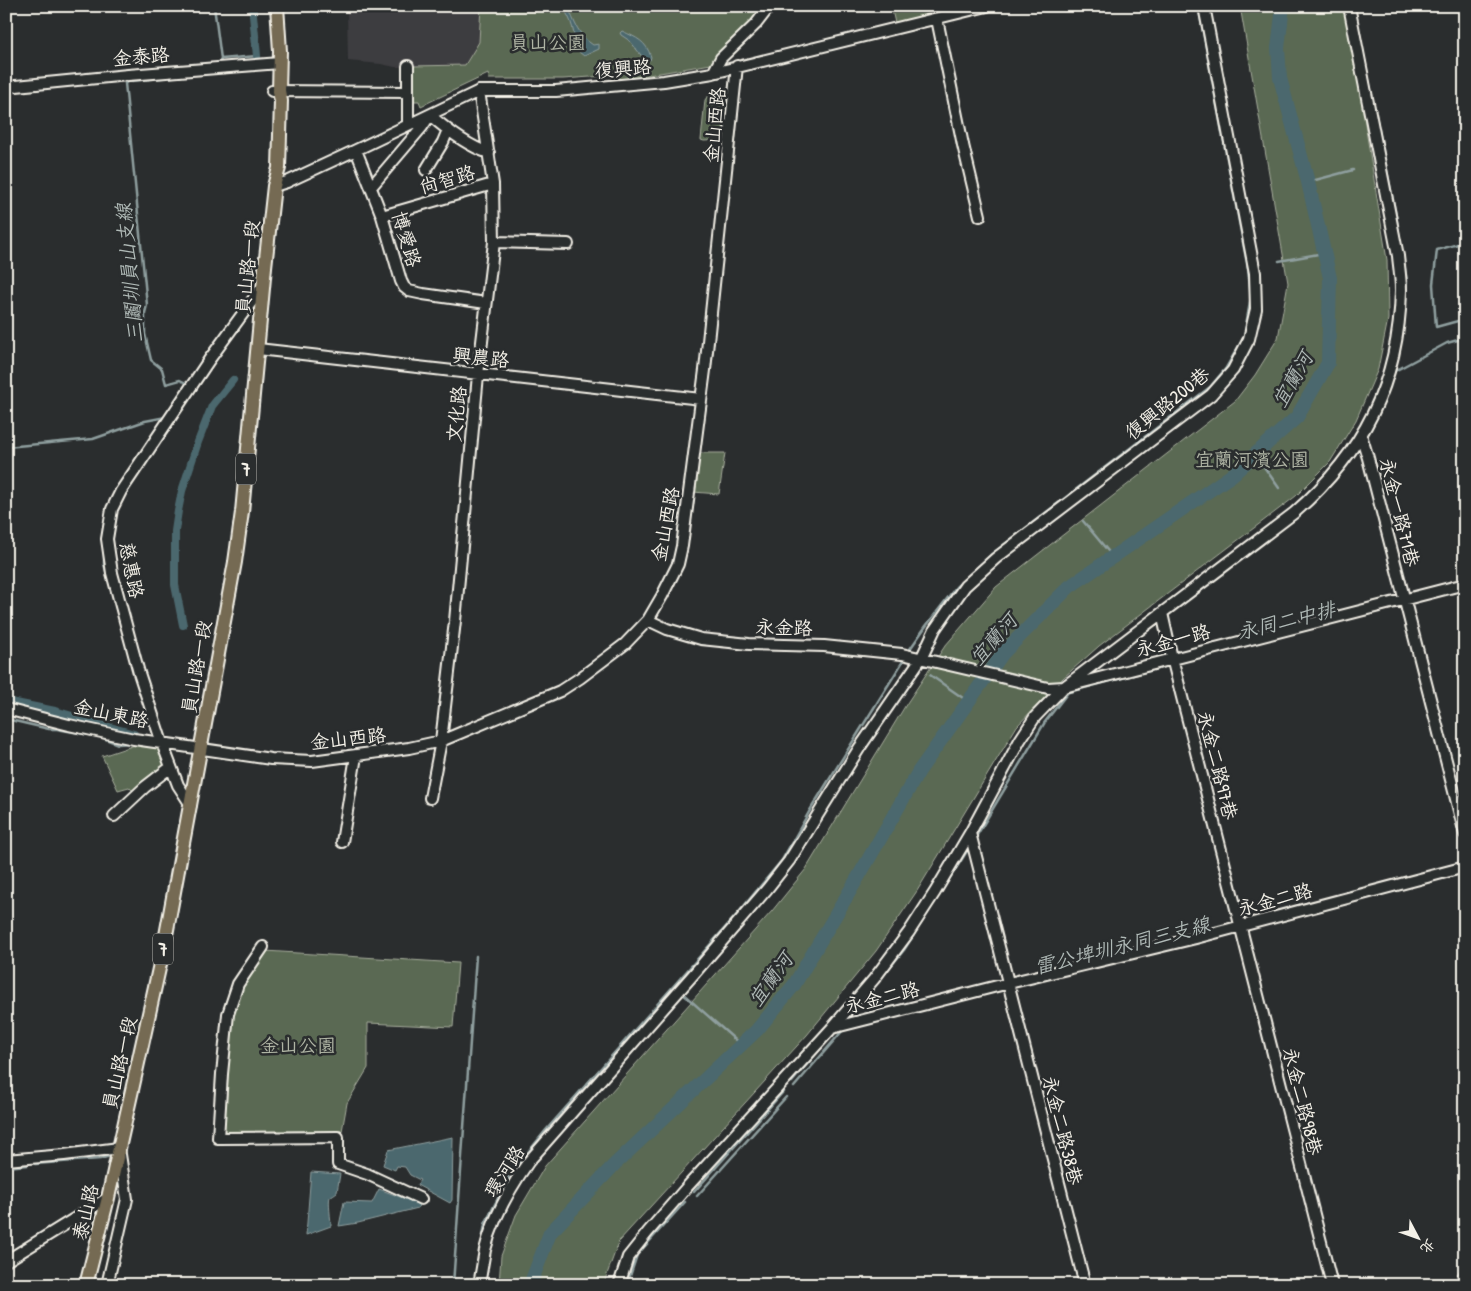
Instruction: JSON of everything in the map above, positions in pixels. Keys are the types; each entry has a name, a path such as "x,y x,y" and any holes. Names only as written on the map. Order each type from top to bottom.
{"main road":[{"name":"員山路一段","path":"269,6 276,63"},
{"name":"員山路一段","path":"119,1148 164,946 235,562 242,512 274,186 280,168 281,101 275,91 277,6"},
{"name":"泰山路","path":"86,1285 119,1148"}],"street":[{"path":"713,73 721,58 756,24 770,6"},
{"name":"復興路","path":"274,186 287,182 479,91 566,90 664,81 713,73 988,6"},
{"name":"復興路200巷","path":"589,1093 760,897 789,861 860,747 922,657 935,629 965,586 996,558 1211,395 1233,370 1249,339 1256,309 1255,273 1204,6"},
{"path":"619,1285 628,1257 687,1187 832,1028 874,979 909,932 935,892 1020,740 1035,717 1064,687 1294,513 1340,467 1361,435 1384,388 1394,355 1399,323 1401,288 1398,256 1349,6"},
{"path":"936,19 980,216"},
{"name":"金泰路","path":"6,87 276,63"},
{"path":"408,66 408,125"},
{"name":"金山西路","path":"201,750 271,759 312,761 441,742 560,691 625,644 648,620 678,564 682,546 690,494 718,255 737,66"},
{"path":"275,91 408,92"},
{"name":"文化路","path":"430,798 441,742 455,621 478,374 494,242 493,184 479,91"},
{"path":"371,187 430,115 448,130 480,150 489,153"},
{"path":"426,170 448,130"},
{"name":"博愛路","path":"356,150 382,216 404,287 409,291 423,294 486,303"},
{"name":"尚智路","path":"382,216 493,184"},
{"path":"494,242 568,244"},
{"name":"慈惠路","path":"191,805 178,785 139,673 112,573 107,539 112,509 121,491 177,406 263,286"},
{"name":"興農路","path":"258,349 701,399"},
{"name":"永金一路71巷","path":"1361,435 1465,834"},
{"name":"永金一路","path":"939,662 1048,688 1064,687 1465,584"},
{"name":"永金二路97巷","path":"1162,613 1240,926"},
{"name":"永金路","path":"648,620 667,629 701,639 856,649 922,657 939,662"},
{"name":"金山東路","path":"6,709 134,740 201,750"},
{"path":"342,842 356,756"},
{"path":"114,816 145,787 171,767"},
{"name":"永金二路38巷","path":"970,832 1085,1285"},
{"name":"永金二路","path":"832,1028 1196,938 1465,867"},
{"name":"永金二路98巷","path":"1240,926 1332,1285"},
{"path":"263,947 238,984 228,1014 218,1138 338,1137 338,1164 367,1174 420,1199"},
{"name":"環河路","path":"480,1285 486,1249 498,1214 512,1186 529,1161 589,1093"},
{"path":"6,1160 49,1157 119,1148 127,1199 107,1285"},
{"path":"6,1261 108,1198"},
{"path":"1460,1285 1465,1274"}],"shaded area":[{"path":"347,6 481,6 479,42 465,65 395,67 348,61"}],"green space":[{"name":"員山公園","path":"481,6 767,6 711,64 620,80 618,75 563,79 489,79 488,74 421,106 419,101 412,101 413,66 465,65 479,42"},
{"path":"891,6 962,6 895,23"},
{"name":"宜蘭河濱公園","path":"1240,6 1346,6 1387,260 1388,319 1378,369 1356,420 1330,462 1296,496 1099,646 1063,678 1017,726 917,891 876,951 807,1035 619,1241 604,1285 499,1285 501,1256 516,1215 545,1166 772,911 806,869 907,703 945,646 996,587 1235,401 1255,375 1278,338 1288,283"},
{"path":"707,97 726,99 722,140 701,140 705,100"},
{"path":"697,453 725,453 719,494 693,492"},
{"path":"138,744 160,745 165,766 135,793 129,787 118,790 102,756"},
{"name":"金山公園","path":"265,951 458,963 453,1027 368,1023 368,1068 347,1103 342,1131 223,1136 224,1075 232,1015 242,984"}],"water":[{"path":"560,6 568,6 581,33 593,45 599,44 599,49 584,56 579,52 579,47 574,41 571,22"},
{"path":"622,31 644,44 651,57 650,60 644,59 630,41 621,35"},
{"path":"453,1137 452,1200 450,1203 417,1185 420,1180 410,1175 405,1167 397,1166 395,1170 383,1165 388,1150"},
{"path":"311,1172 340,1174 337,1192 329,1199 331,1226 306,1235"},
{"path":"379,1189 419,1204 418,1208 339,1226 344,1202 372,1203"}],"waterway":[{"name":"三鬮圳員山支線","path":"214,6 221,59 219,65"},
{"path":"253,6 257,56"},
{"path":"910,649 956,587 993,553 1210,387 1226,368 1244,337 1251,296 1248,269 1198,6"},
{"name":"宜蘭河","path":"530,1285 550,1233 614,1165 757,1030 794,985 919,771 1003,653 1069,587 1232,475 1297,417 1328,363 1330,278 1308,182 1280,78 1278,48 1283,6"},
{"path":"1354,6 1396,215 1407,281 1404,315"},
{"path":"221,59 257,56"},
{"name":"三鬮圳員山支線","path":"182,76 125,83 147,305 145,334 151,360 162,369 166,384 180,380 188,384"},
{"path":"1308,182 1353,170"},
{"path":"1465,242 1437,250 1433,284 1436,327 1465,319"},
{"path":"1279,261 1324,253"},
{"path":"1401,339 1403,325"},
{"path":"1393,372 1447,343 1465,338"},
{"path":"183,625 175,585 175,531 182,491 212,406 233,380"},
{"path":"6,447 93,439 145,421 166,417"},
{"path":"1344,468 1355,452"},
{"path":"1255,454 1279,488"},
{"path":"1308,506 1321,494"},
{"name":"三鬮圳員山支線","path":"104,524 108,511"},
{"path":"1083,521 1113,557"},
{"name":"三鬮圳員山支線","path":"104,550 104,564 108,579"},
{"path":"481,1247 485,1224 509,1176 546,1130 739,912 782,860 809,812 905,658"},
{"name":"永同二中排","path":"1069,692 1168,666"},
{"path":"930,675 963,698"},
{"path":"977,835 1045,722 1069,691"},
{"path":"6,701 55,711 134,734"},
{"path":"6,719 49,729 101,737 118,744 132,743"},
{"path":"882,977 904,950 969,848"},
{"name":"雷公埤圳永同三支線","path":"1430,881 1465,873"},
{"path":"1243,920 1307,904"},
{"path":"453,1285 476,956"},
{"path":"681,992 741,1045"},
{"name":"雷公埤圳永同三支線","path":"794,1087 844,1029"},
{"path":"792,1082 833,1034"},
{"path":"694,1192 783,1092"},
{"name":"雷公埤圳永同三支線","path":"697,1196 786,1097"},
{"path":"35,1164 100,1159 110,1156"},
{"path":"6,1167 28,1165"},
{"path":"627,1285 637,1255 685,1202"},
{"path":"474,1285 477,1267"}]}
